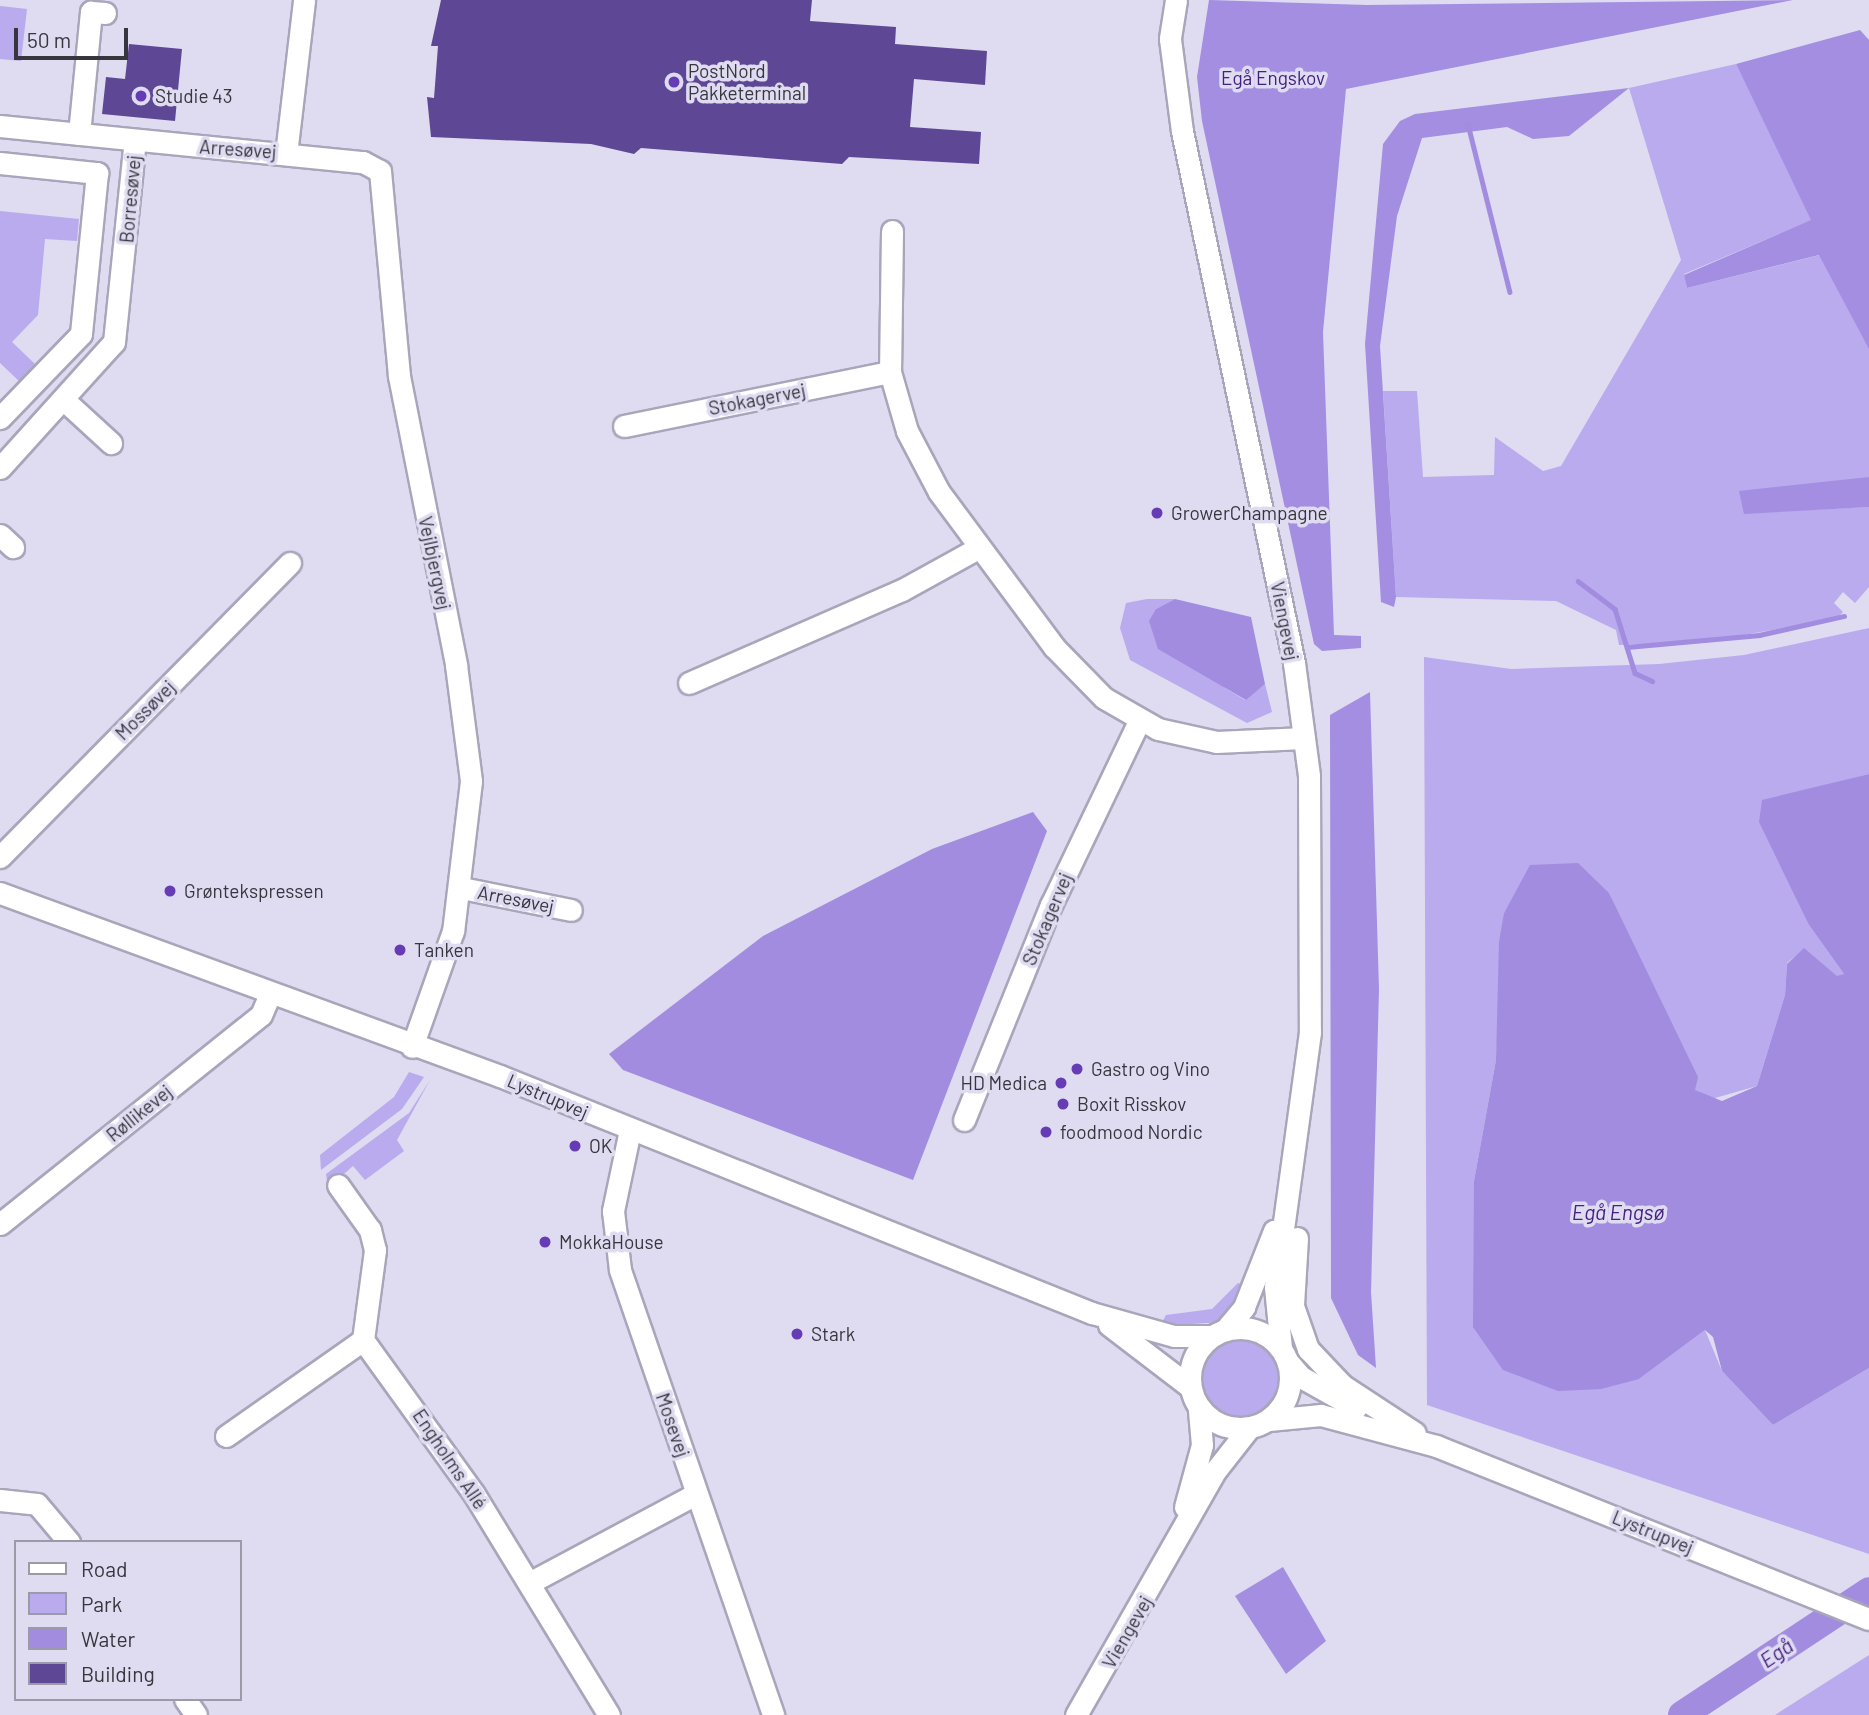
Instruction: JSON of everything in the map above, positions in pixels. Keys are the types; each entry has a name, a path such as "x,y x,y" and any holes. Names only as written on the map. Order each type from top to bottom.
{"street":[{"name":"Arresøvej","path":"0,127 286,154 304,0"},
{"name":"Viengevej","path":"1176,0 1171,39 1177,84 1304,738 1313,862 1307,1067 1274,1297 1284,1355"},
{"name":"Viengevej","path":"1177,84 1189,0"},
{"path":"79,134 92,12 105,13"},
{"name":"Borresøvej","path":"4,457 64,400 114,342 135,140"},
{"name":"Vejlbjergvej","path":"286,154 363,162 380,171 399,376 467,731 470,822 462,888 412,1047"},
{"name":"Borresøvej","path":"0,163 97,173 81,334 0,418"},
{"path":"892,231 890,372 922,464 978,548 1082,678 1139,721 1216,742 1304,738"},
{"name":"Borresøvej","path":"89,253 124,257"},
{"name":"Stokagervej","path":"624,426 890,372"},
{"path":"64,400 111,443"},
{"path":"689,683 902,590 978,548"},
{"name":"Mossøvej","path":"0,857 290,563"},
{"name":"Stokagervej","path":"964,1121 1051,905 1139,721"},
{"name":"Arresøvej","path":"462,888 571,910"},
{"name":"Lystrupvej","path":"0,893 630,1130 1092,1312 1174,1336 1218,1333"},
{"name":"Røllikevej","path":"0,1224 261,1015 270,994"},
{"path":"1307,1067 1295,1316 1329,1375 1416,1434"},
{"name":"Mosevej","path":"630,1130 616,1182 613,1236 696,1494 773,1715"},
{"name":"Viengevej","path":"1218,1333 1258,1276 1293,1165"},
{"path":"226,1436 363,1340 375,1250 369,1230 338,1185"},
{"name":"Lystrupvej","path":"1092,1312 1190,1387"},
{"path":"1257,1331 1284,1355 1287,1398 1259,1424 1223,1425 1199,1408 1190,1387 1194,1359 1218,1333 1257,1331"},
{"name":"Engholms Allé","path":"363,1340 436,1436 609,1715"},
{"name":"Lystrupvej","path":"1284,1355 1323,1391 1416,1434 1436,1447"},
{"name":"Viengevej","path":"1173,1546 1202,1445 1199,1408"},
{"name":"Lystrupvej","path":"1259,1424 1321,1415 1436,1447 1869,1619"},
{"name":"Viengevej","path":"1076,1715 1231,1446 1259,1424"},
{"path":"529,1583 696,1494"},
{"path":"0,1500 37,1504 67,1540"}],"green space":[{"name":"Egå Engskov","path":"1209,0 1367,5 1793,0 1346,89 1323,332 1334,635 1361,636 1361,648 1322,651 1314,644 1202,121 1197,77"},
{"path":"0,6 27,9 21,61 0,59"},
{"path":"1860,30 1869,40 1869,349 1819,255 1687,288 1684,275 1811,220 1736,64"},
{"path":"1736,64 1812,220 1684,274 1687,288 1820,255 1869,347 1869,477 1744,513 1869,507 1869,587 1855,603 1843,592 1834,603 1843,612 1837,618 1700,643 1619,645 1616,630 1556,601 1396,597 1383,391 1417,391 1423,477 1494,475 1495,437 1543,471 1561,466 1681,260 1629,88"},
{"path":"1629,88 1569,136 1533,139 1507,127 1422,138 1397,216 1380,346 1396,597 1394,607 1381,602 1365,344 1383,144 1400,121 1415,114"},
{"path":"0,211 79,219 77,241 45,239 38,315 12,342 35,364 19,381 0,363"},
{"path":"1869,477 1869,507 1744,514 1739,491"},
{"path":"1147,599 1175,599 1156,609 1225,688 1245,700 1265,684 1272,712 1247,723 1130,660 1120,628 1126,603"},
{"path":"1869,628 1869,774 1762,801 1809,925 1844,974 1838,977 1804,949 1787,963 1785,995 1757,1086 1708,1100 1695,1090 1609,893 1526,875 1504,913 1496,1060 1474,1181 1639,1379 1705,1330 1722,1371 1773,1425 1869,1368 1869,1554 1427,1405 1424,657 1511,669 1659,664 1744,655"},
{"path":"1370,692 1379,989 1371,1292 1376,1368 1358,1355 1331,1298 1330,715"},
{"path":"409,1072 424,1077 402,1109 321,1170 320,1155 394,1097"},
{"path":"430,1080 397,1140 404,1151 365,1180 353,1166 328,1188 326,1174 409,1113"},
{"path":"1238,1283 1247,1286 1222,1322 1160,1326 1166,1315 1212,1309"},
{"path":"1232,1336 1248,1336 1264,1343 1275,1354 1282,1370 1279,1394 1270,1408 1248,1420 1232,1420 1216,1413 1205,1402 1198,1386 1198,1370 1205,1354 1216,1343"},
{"path":"1283,1567 1326,1641 1286,1674 1235,1596"},
{"path":"1869,1655 1869,1715 1775,1715"}],"water":[{"path":"1175,599 1251,617 1265,684 1246,700 1158,649 1149,621 1156,609"},
{"name":"Egå Engsø","path":"1869,774 1869,1368 1773,1425 1722,1371 1713,1337 1705,1330 1639,1379 1601,1389 1558,1391 1503,1370 1473,1327 1474,1181 1496,1060 1499,942 1504,913 1530,865 1578,863 1609,893 1698,1077 1695,1090 1722,1101 1757,1086 1785,995 1787,964 1804,948 1837,976 1844,974 1809,925 1759,822 1762,800"},
{"path":"1033,812 1047,831 913,1180 623,1070 609,1054 763,936 932,849"}],"building":[{"name":"PostNord Pakketerminal","path":"441,0 812,0 810,21 896,27 895,44 987,51 985,85 914,79 910,127 981,132 979,164 849,157 842,164 641,148 634,154 591,144 431,137 427,97 434,98 438,46 431,46"},
{"name":"Studie 43","path":"129,44 182,49 175,121 102,114 106,77 125,79"}],"waterway":[{"path":"1468,124 1510,292"},
{"path":"1578,581 1615,609 1635,673 1652,681"},
{"path":"1627,647 1759,635 1844,616"},
{"name":"Egå","path":"1682,1715 1869,1591"}],"place":[{"name":"PostNord Pakketerminal","path":"674,82"},
{"name":"Studie 43","path":"141,96"},
{"name":"GrowerChampagne","path":"1157,513"},
{"name":"Grøntekspressen","path":"170,891"},
{"name":"Tanken","path":"400,950"},
{"name":"Gastro og Vino","path":"1077,1069"},
{"name":"HD Medica","path":"1061,1083"},
{"name":"Boxit Risskov","path":"1063,1104"},
{"name":"foodmood Nordic","path":"1046,1132"},
{"name":"OK","path":"575,1146"},
{"name":"MokkaHouse","path":"545,1242"},
{"name":"Stark","path":"797,1334"}]}
